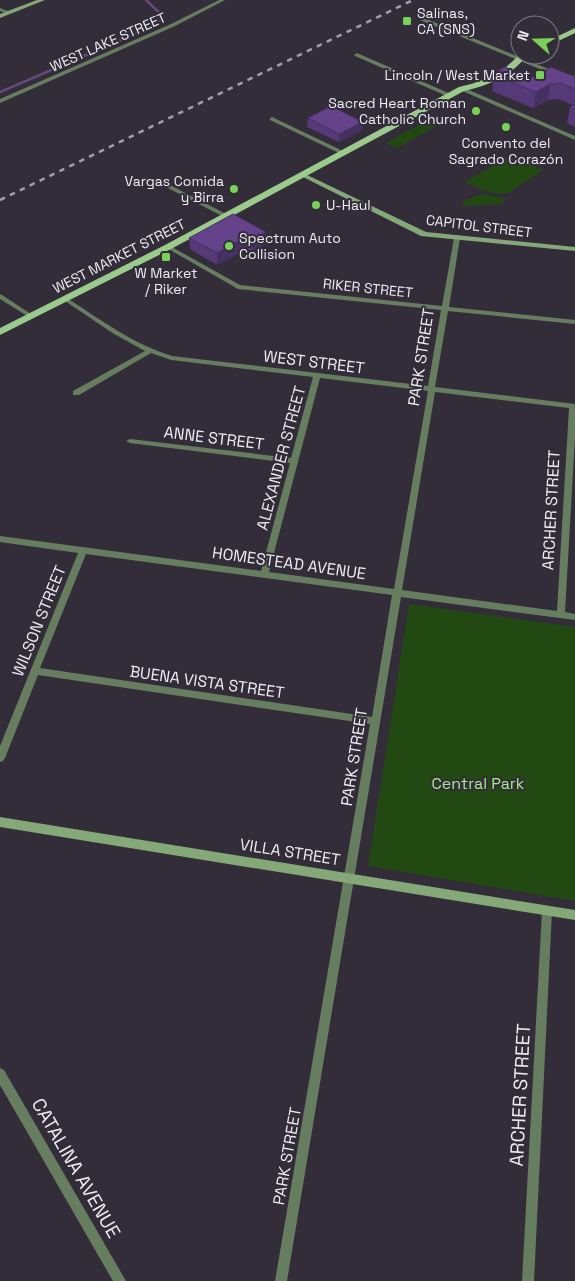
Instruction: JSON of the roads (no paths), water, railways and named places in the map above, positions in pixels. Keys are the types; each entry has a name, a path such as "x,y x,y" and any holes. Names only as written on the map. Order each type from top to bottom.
{"main road":[{"path":"560,38 575,30"},
{"path":"498,66 510,62"},
{"name":"WEST MARKET STREET","path":"0,332 168,247 462,90 481,84 515,65"},
{"name":"WEST MARKET STREET","path":"462,90 465,83 490,70"}],"street":[{"path":"0,16 42,0"},
{"name":"WEST LAKE STREET","path":"0,101 173,25 223,0"},
{"path":"0,9 8,13"},
{"path":"422,19 510,52"},
{"path":"357,55 451,96"},
{"path":"538,65 549,71 575,78"},
{"path":"462,90 575,138"},
{"path":"272,119 343,153"},
{"name":"CAPITOL STREET","path":"303,175 424,234 575,249"},
{"path":"166,184 226,216"},
{"name":"PARK STREET","path":"281,1281 457,238"},
{"name":"RIKER STREET","path":"168,247 238,287 575,322"},
{"path":"0,296 31,316"},
{"name":"WEST STREET","path":"65,299 150,351 188,361 574,406"},
{"path":"76,393 150,351"},
{"name":"ALEXANDER STREET","path":"264,575 317,377"},
{"name":"ARCHER STREET","path":"561,615 574,406"},
{"name":"ANNE STREET","path":"130,441 295,461"},
{"name":"HOMESTEAD AVENUE","path":"0,539 575,617"},
{"name":"WILSON STREET","path":"0,758 83,551"},
{"name":"BUENA VISTA STREET","path":"35,671 375,721"},
{"name":"VILLA STREET","path":"0,822 575,915"},
{"name":"ARCHER STREET","path":"528,1281 547,911"},
{"name":"CATALINA AVENUE","path":"0,1074 120,1281"}],"waterway":[{"path":"0,92 156,25 162,19 162,15 146,0"}],"railway":[{"path":"0,200 413,0"}],"place":[{"name":"Salinas, CA (SNS)","path":"407,21"},
{"name":"Lincoln / West Market","path":"540,75"},
{"name":"Sacred Heart Roman Catholic Church","path":"476,111"},
{"name":"Convento del Sagrado Corazón","path":"506,127"},
{"name":"Vargas Comida y Birra","path":"234,189"},
{"name":"U-Haul","path":"316,205"},
{"name":"Spectrum Auto Collision","path":"229,246"},
{"name":"W Market / Riker","path":"166,257"}],"park label":[{"name":"Central Park","path":"478,783"}]}
